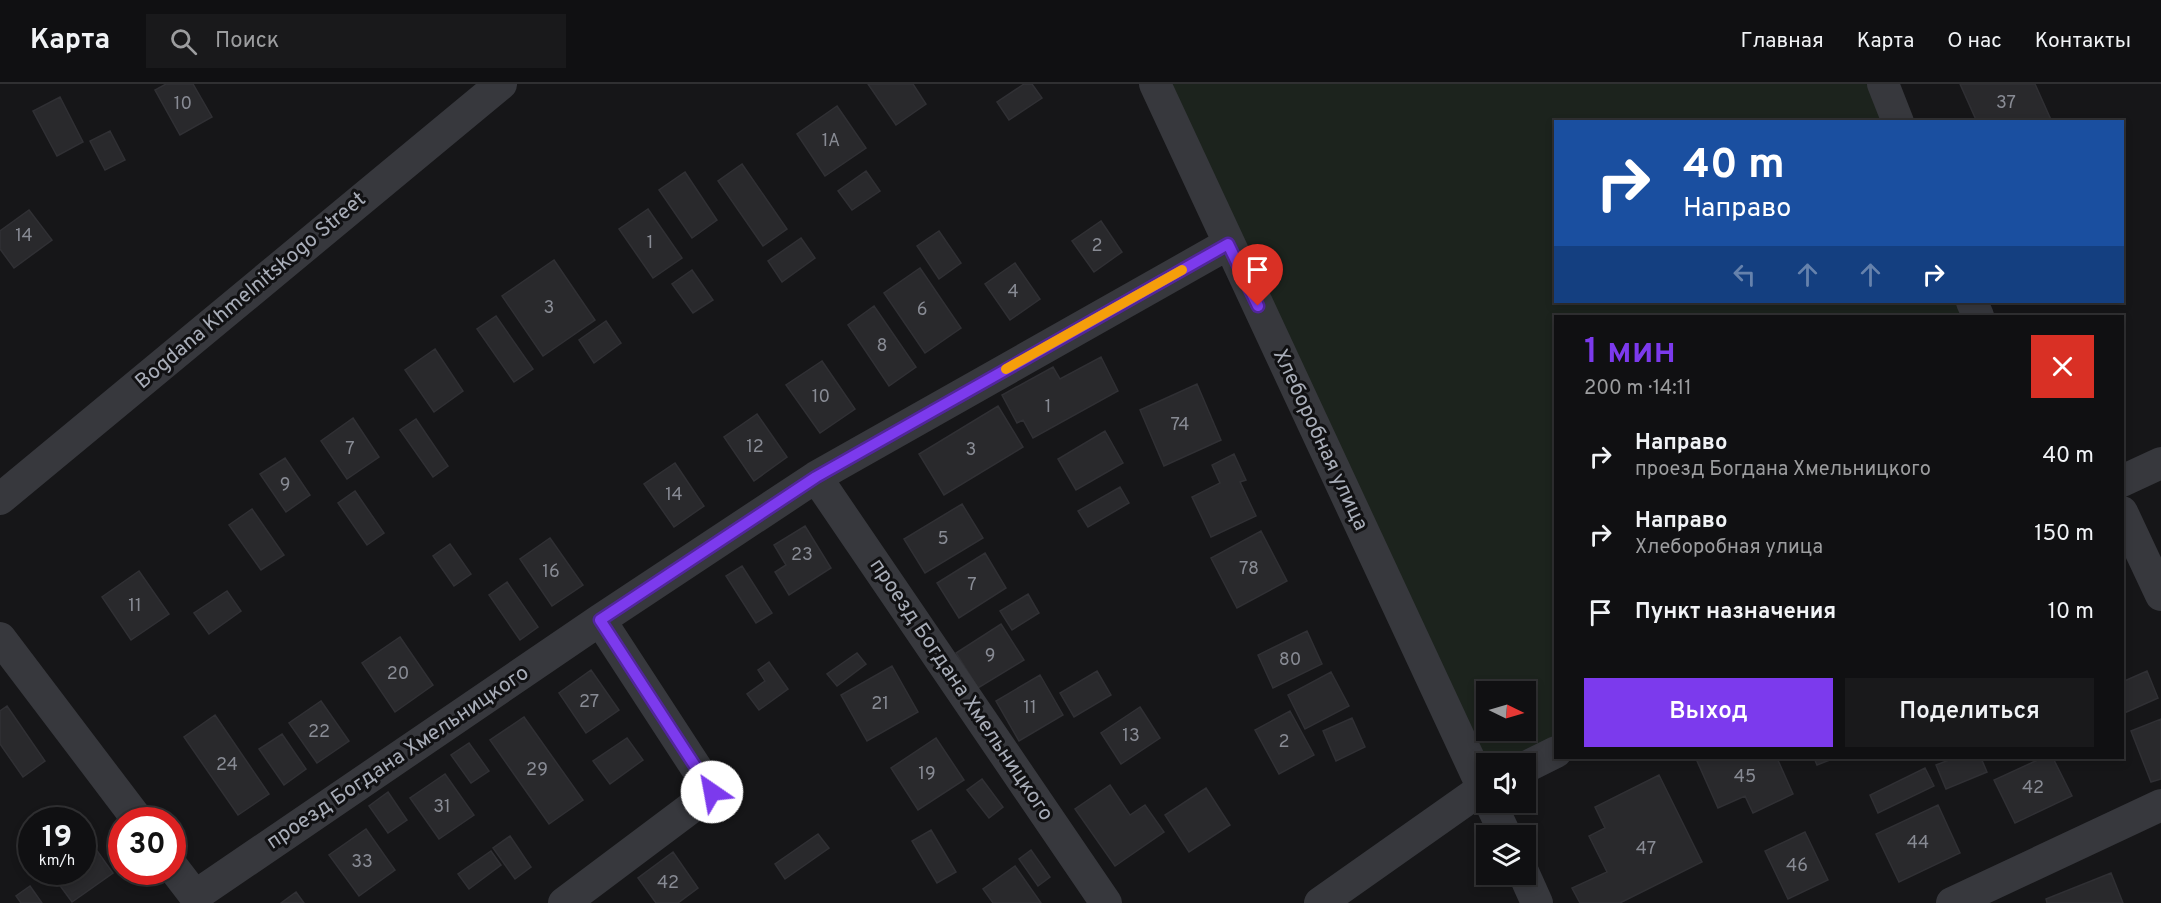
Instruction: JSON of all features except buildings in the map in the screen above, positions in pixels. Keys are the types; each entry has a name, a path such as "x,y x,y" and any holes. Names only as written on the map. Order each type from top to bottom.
{"street":[{"name":"Bogdana Khmelnitskogo Street","path":"0,499 501,84"},
{"name":"Хлеборобная улица","path":"1155,84 1476,770"},
{"path":"1883,84 1897,120"},
{"name":"проезд Богдана Хмельницкого","path":"186,885 196,899 600,620 816,477 1228,244"},
{"path":"2124,480 2161,463"},
{"name":"проезд Богдана Хмельницкого","path":"816,477 1106,903"},
{"path":"2124,516 2161,595"},
{"path":"564,903 712,792 600,620"},
{"path":"0,638 128,807"},
{"path":"1536,762 1554,753"},
{"path":"1320,903 1476,800"},
{"path":"1952,903 2161,806"},
{"path":"1529,885 1537,903"}],"shaded area":[{"path":"1169,84 1875,84 1890,120 1554,120 1554,303 1964,303 1970,315 1554,315 1554,739 1526,753 1481,753"}],"slow traffic":[{"path":"1006,369 1182,270"}],"route":[{"path":"712,792 600,620 816,477 1228,244 1258,306"}]}
